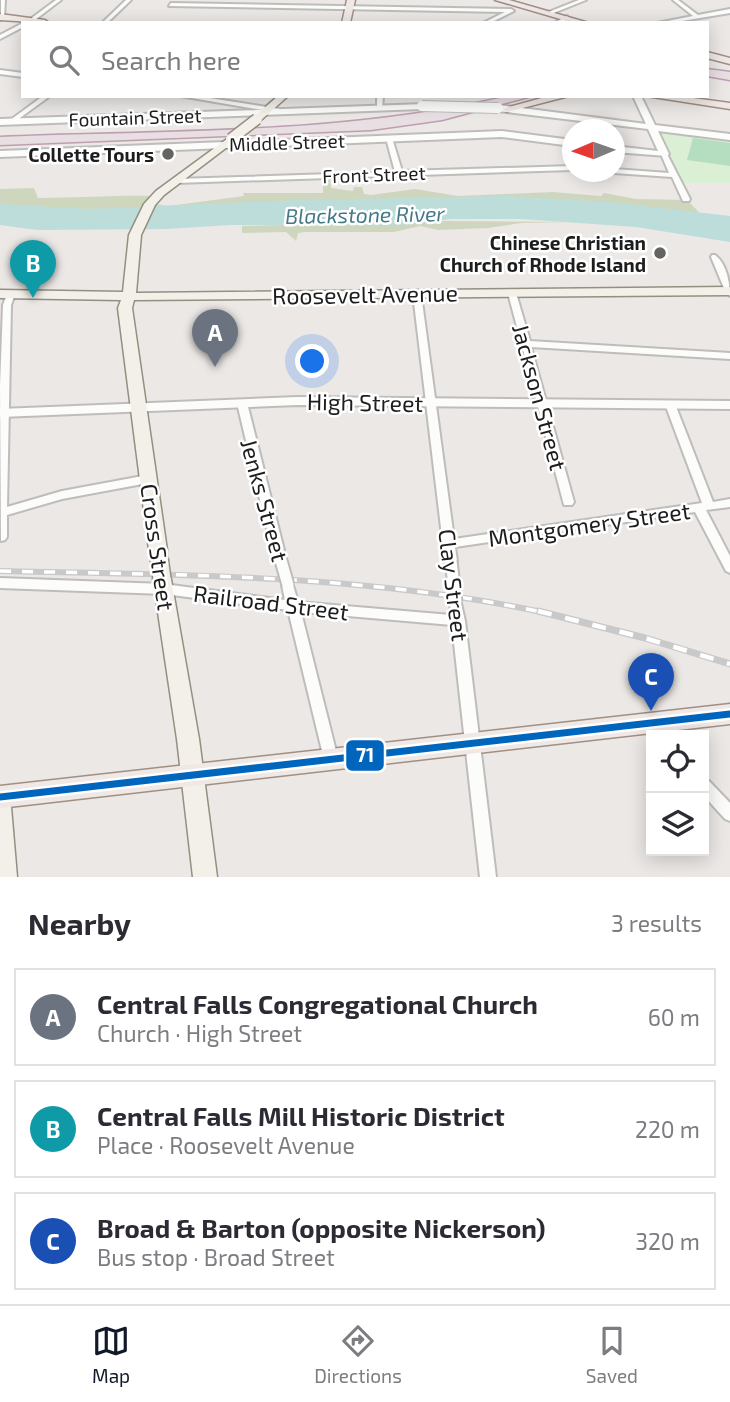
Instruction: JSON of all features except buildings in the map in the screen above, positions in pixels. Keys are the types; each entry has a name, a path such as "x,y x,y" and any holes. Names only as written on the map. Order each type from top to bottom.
{"highway":[{"path":"709,75 730,76"},
{"path":"709,75 730,83"},
{"path":"709,86 730,89"},
{"path":"0,150 78,138 224,139 378,131 438,124 519,98"},
{"path":"0,133 373,118 495,105"},
{"path":"224,139 371,126 431,118 495,105"},
{"path":"5,124 118,129"}],"main road":[{"path":"503,0 578,21"},
{"path":"1,18 21,22"},
{"path":"709,56 730,61"},
{"path":"176,181 224,139 273,110 282,98"},
{"path":"495,105 549,98"},
{"path":"667,98 730,106"},
{"name":"Cross Street","path":"176,181 150,204 139,226 132,285 125,308 205,877"},
{"name":"Roosevelt Avenue","path":"6,294 128,297 730,292"},
{"path":"0,797 474,743 658,729 730,714"},
{"path":"0,807 5,877"}],"street":[{"path":"1,18 3,0"},
{"path":"30,21 59,0"},
{"path":"106,21 130,0"},
{"path":"288,7 290,0"},
{"path":"550,13 583,0"},
{"path":"675,0 695,15"},
{"path":"172,2 288,7 350,4 511,11"},
{"path":"489,21 522,6"},
{"path":"668,21 730,11"},
{"path":"560,21 567,18"},
{"path":"0,37 21,26"},
{"path":"0,72 21,75"},
{"path":"0,78 9,73"},
{"path":"5,124 44,98"},
{"path":"204,98 273,110"},
{"path":"380,98 380,108"},
{"path":"638,98 686,199"},
{"name":"Fountain Street","path":"0,122 5,124 273,110 495,105 730,137"},
{"name":"Middle Street","path":"0,150 224,139 506,134 562,142"},
{"path":"389,138 399,173"},
{"path":"625,150 664,154"},
{"name":"Front Street","path":"176,181 562,168"},
{"path":"625,172 674,175"},
{"path":"715,257 730,292"},
{"name":"Jackson Street","path":"512,293 568,502"},
{"path":"1,537 6,294"},
{"name":"Clay Street","path":"417,294 474,743 488,877"},
{"path":"526,344 730,356"},
{"name":"High Street","path":"2,413 242,403 730,405"},
{"name":"Jenks Street","path":"242,403 331,759"},
{"path":"670,404 704,507 730,568"},
{"path":"1,513 62,495 148,479"},
{"name":"Montgomery Street","path":"449,544 573,521 730,503"},
{"name":"Railroad Street","path":"1,588 163,584 293,606 459,621"},
{"path":"709,791 730,814"}],"green space":[{"path":"654,128 730,136 730,183 680,183"},
{"path":"693,138 730,143 730,166 687,160"},
{"path":"323,176 330,176 331,188 353,191 354,187 362,187 364,194 371,195 415,189 458,196 553,192 601,196 604,193 636,199 687,200 699,212 93,213 0,206 0,189 34,188 38,198 157,196 153,204 169,206 244,196 243,193 323,193"},
{"path":"444,221 572,222 438,230 420,226 394,232 305,232 298,233 296,241 286,232 242,233 242,226"}],"water":[{"name":"Blackstone River","path":"506,196 609,202 730,216 730,242 636,227 521,219 451,219 401,225 231,225 166,229 37,230 0,225 0,204 88,209 298,200"}],"railway":[{"path":"0,571 206,576 343,584 478,600 546,613"},
{"path":"538,611 546,613"},
{"path":"546,613 645,638 730,664"}],"transit line":[{"name":"71","path":"0,797 730,714"}],"place":[{"name":"Collette Tours","path":"168,154"},
{"name":"Chinese Christian Church of Rhode Island","path":"660,253"},
{"name":"Central Falls Mill Historic District","path":"33,298"},
{"name":"Central Falls Congregational Church","path":"215,367"},
{"name":"Broad & Barton (opposite Nickerson)","path":"651,711"}]}
